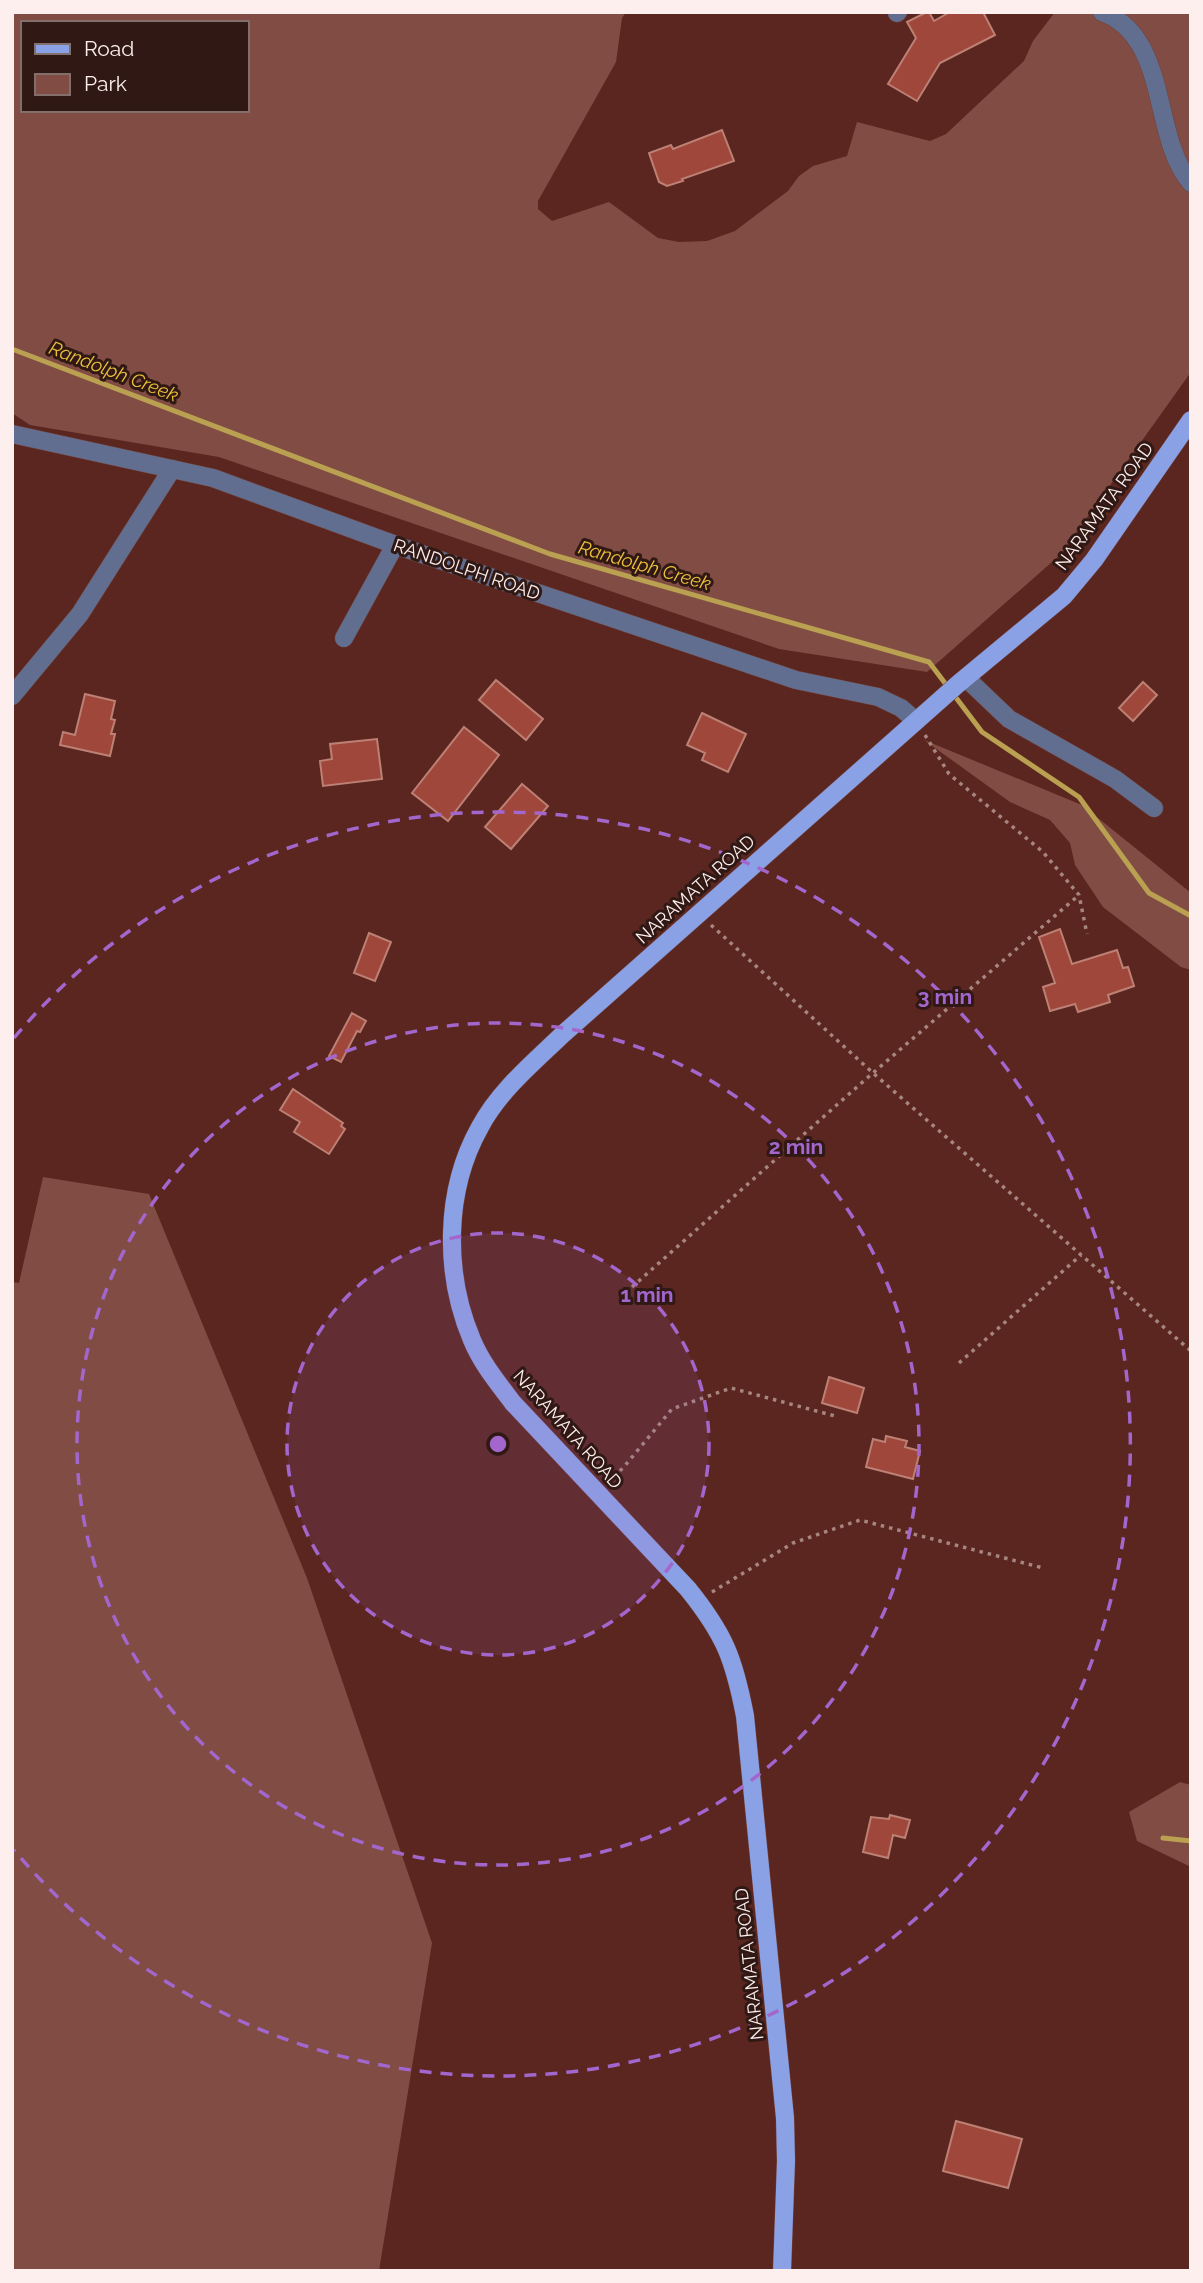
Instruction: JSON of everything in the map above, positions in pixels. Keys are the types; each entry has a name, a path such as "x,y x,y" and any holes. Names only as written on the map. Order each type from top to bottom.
{"main road":[{"name":"NARAMATA ROAD","path":"782,2271 785,2118 745,1716 736,1671 723,1639 697,1601 513,1403 491,1375 472,1341 461,1306 452,1255 455,1198 466,1160 480,1127 519,1077 562,1035 916,721 1064,596 1094,560 1191,420"}],"street":[{"path":"1102,12 1131,33 1151,66 1181,172 1191,183"},
{"name":"RANDOLPH ROAD","path":"12,434 213,478 395,545 796,680 877,697 901,708 916,721"},
{"path":"12,696 80,614 172,469"},
{"path":"344,638 395,545"},
{"path":"966,678 1009,719 1115,779 1154,808"}],"path":[{"path":"916,721 949,774 1043,852 1079,894 1087,934"},
{"path":"632,1287 1079,894"},
{"path":"699,914 873,1073 1191,1351"},
{"path":"958,1363 1081,1255"},
{"path":"596,1492 623,1468 672,1409 731,1388 835,1416"},
{"path":"697,1601 793,1543 860,1520 1043,1568"}],"green space":[{"path":"12,12 626,12 622,18 616,62 538,201 538,209 552,221 609,202 658,238 679,242 707,241 735,231 788,191 799,176 813,166 847,156 857,122 930,141 946,134 1024,61 1033,41 1055,12 1191,12 1191,372 1061,554 927,672 779,649 219,457 30,425 12,413"},
{"path":"924,740 1082,805 1191,893 1191,970 1181,967 1103,907 1075,865 1070,843 1050,820 1010,802"},
{"path":"43,1177 149,1194 307,1578 432,1943 379,2271 12,2271 12,1282 19,1283"},
{"path":"1180,1782 1191,1785 1191,1867 1137,1841 1129,1812"}],"building":[{"path":"927,12 934,21 950,12 983,12 995,35 940,63 917,101 888,84 916,38 907,22"},
{"path":"722,130 734,161 667,186 659,182 649,153 671,145 673,149"},
{"path":"496,680 543,719 526,740 479,700"},
{"path":"1143,682 1157,695 1133,721 1119,708"},
{"path":"85,694 115,701 111,719 115,720 111,734 115,734 110,756 60,745 63,732 75,735"},
{"path":"702,713 746,734 728,772 702,760 705,753 687,745"},
{"path":"464,727 499,755 448,821 412,793"},
{"path":"377,739 382,779 323,786 320,761 332,759 330,744"},
{"path":"522,784 548,806 511,849 485,827"},
{"path":"1060,929 1072,964 1117,950 1123,968 1128,967 1134,986 1108,995 1110,1002 1078,1012 1075,1004 1050,1011 1043,987 1055,983 1039,937"},
{"path":"369,933 391,942 375,981 354,973"},
{"path":"352,1013 366,1021 360,1032 357,1031 341,1062 329,1056"},
{"path":"293,1089 343,1123 341,1126 345,1129 329,1154 294,1132 300,1122 280,1110"},
{"path":"829,1377 864,1388 857,1413 822,1403"},
{"path":"886,1436 907,1441 905,1447 920,1451 913,1479 866,1467 873,1439 885,1442"},
{"path":"890,1815 910,1820 905,1838 893,1835 888,1858 863,1852 871,1817 889,1819"},
{"path":"956,2121 1022,2139 1008,2188 943,2171"}],"waterway":[{"name":"Randolph Creek","path":"12,349 550,554 929,662 982,732 1079,797 1149,893 1191,916"},
{"path":"1163,1838 1191,1841"}]}
